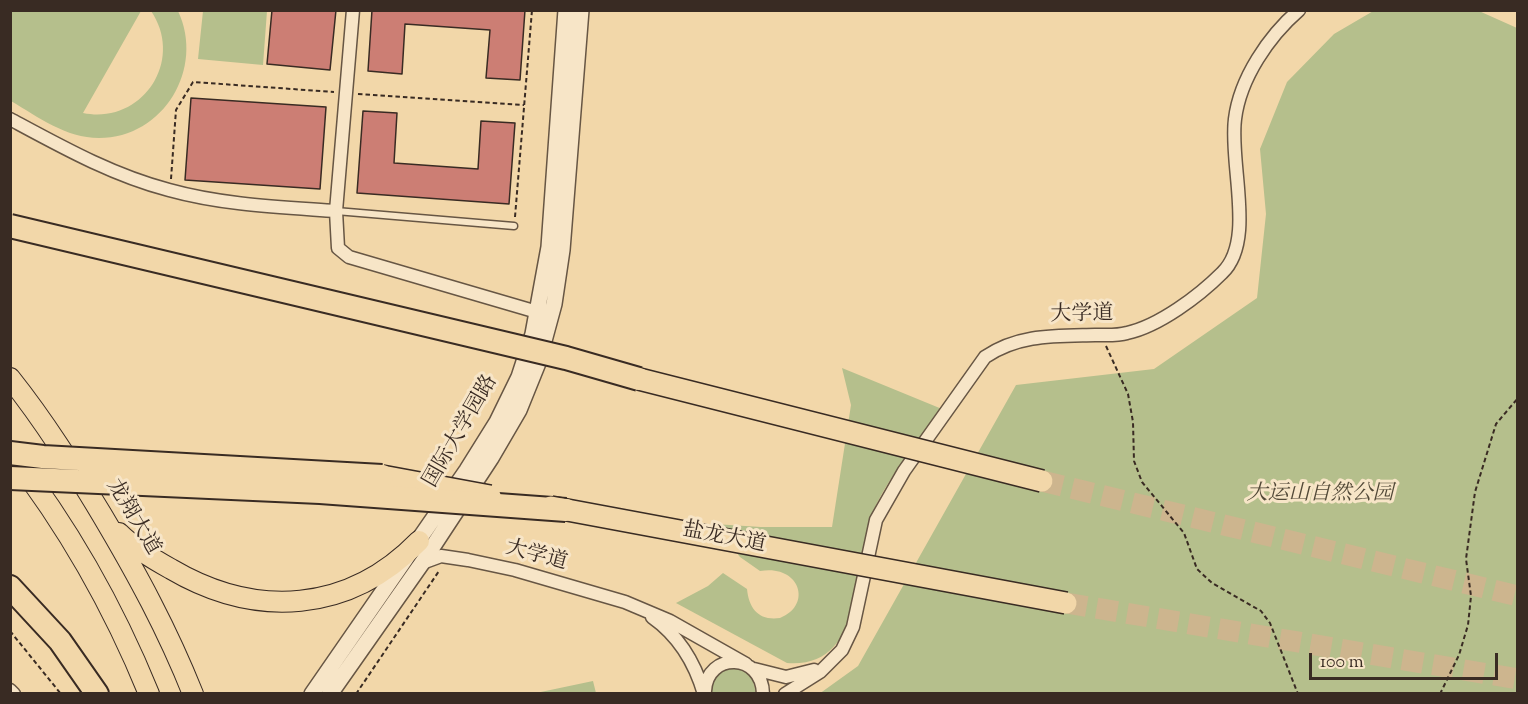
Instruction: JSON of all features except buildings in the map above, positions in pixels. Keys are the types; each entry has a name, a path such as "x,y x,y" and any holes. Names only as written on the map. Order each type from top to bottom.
{"highway":[{"path":"10,226 566,358 639,379 1042,481"},
{"path":"10,452 43,457 382,476"},
{"name":"盐龙大道","path":"382,476 1066,603"},
{"path":"10,478 320,492 566,510"},
{"path":"10,587 60,641 97,693"}],"main road":[{"name":"龙翔大道","path":"10,378 67,455 101,513 158,612 193,693"},
{"path":"10,452 48,503 78,552 117,624 149,693"},
{"path":"101,513 140,550 183,576 232,596 276,603 315,600 355,586 390,568 419,542"}],"street":[{"path":"353,10 336,211 335,240 342,254 544,314"},
{"name":"国际大学园路","path":"330,693 422,563 491,458 519,410 538,363 544,314 566,10"},
{"name":"国际大学园路","path":"312,693 419,542 483,446 510,396 544,314 562,250 581,10"},
{"name":"大学道","path":"785,693 834,660 853,627 876,520 904,471 985,357 1001,346 1040,336 1125,334 1160,321 1223,273 1234,258 1240,241 1233,154 1235,117 1245,84 1261,53 1299,10"},
{"path":"10,119 98,165 170,191 225,201 336,211"},
{"name":"大学道","path":"422,563 441,556 514,570 639,608 670,621 750,666 772,675 797,676 834,660"},
{"name":"大学道","path":"639,608 658,621 682,645 693,662 705,693"},
{"name":"大学道","path":"705,693 708,679 719,666 728,662 750,666"},
{"path":"750,666 763,685 763,693"}],"lane":[{"path":"336,211 514,226"}],"path":[{"path":"514,226 532,10"},
{"path":"170,191 176,110 193,82 334,92 338,96 346,97 360,93 524,105"},
{"path":"1102,335 1128,394 1133,422 1134,461 1142,482 1184,533 1197,569 1212,583 1261,611 1270,623 1298,693"},
{"path":"1440,693 1459,655 1468,625 1471,596 1466,559 1475,492 1496,424 1518,398"},
{"path":"356,693 448,557"},
{"path":"10,631 61,693"}],"green space":[{"path":"11,10 141,11 83,113 104,114 123,109 139,99 152,85 160,68 163,50 160,30 151,11 178,11 185,33 186,55 182,76 173,96 160,113 143,126 122,135 87,137 64,131 42,120 11,101"},
{"name":"大运山自然公园","path":"1375,10 1479,11 1517,28 1517,693 819,694 858,666 1016,385 1154,369 1257,298 1266,214 1260,149 1287,82 1334,34"},
{"path":"203,11 267,11 263,65 198,59"},
{"path":"842,368 942,409 903,461 877,503 865,538 852,611 843,633 831,650 813,661 787,663 676,603 708,586 723,573 747,589 753,608 766,618 780,618 790,612 796,604 799,596 793,579 774,570 760,571 740,557 714,524 761,527 832,527 851,405"},
{"path":"740,668 752,677 756,693 712,693 717,677 723,671"},
{"path":"593,681 596,693 536,693"}],"tunnel":[{"path":"1042,481 1518,596"},
{"path":"1066,603 1518,679"}]}
